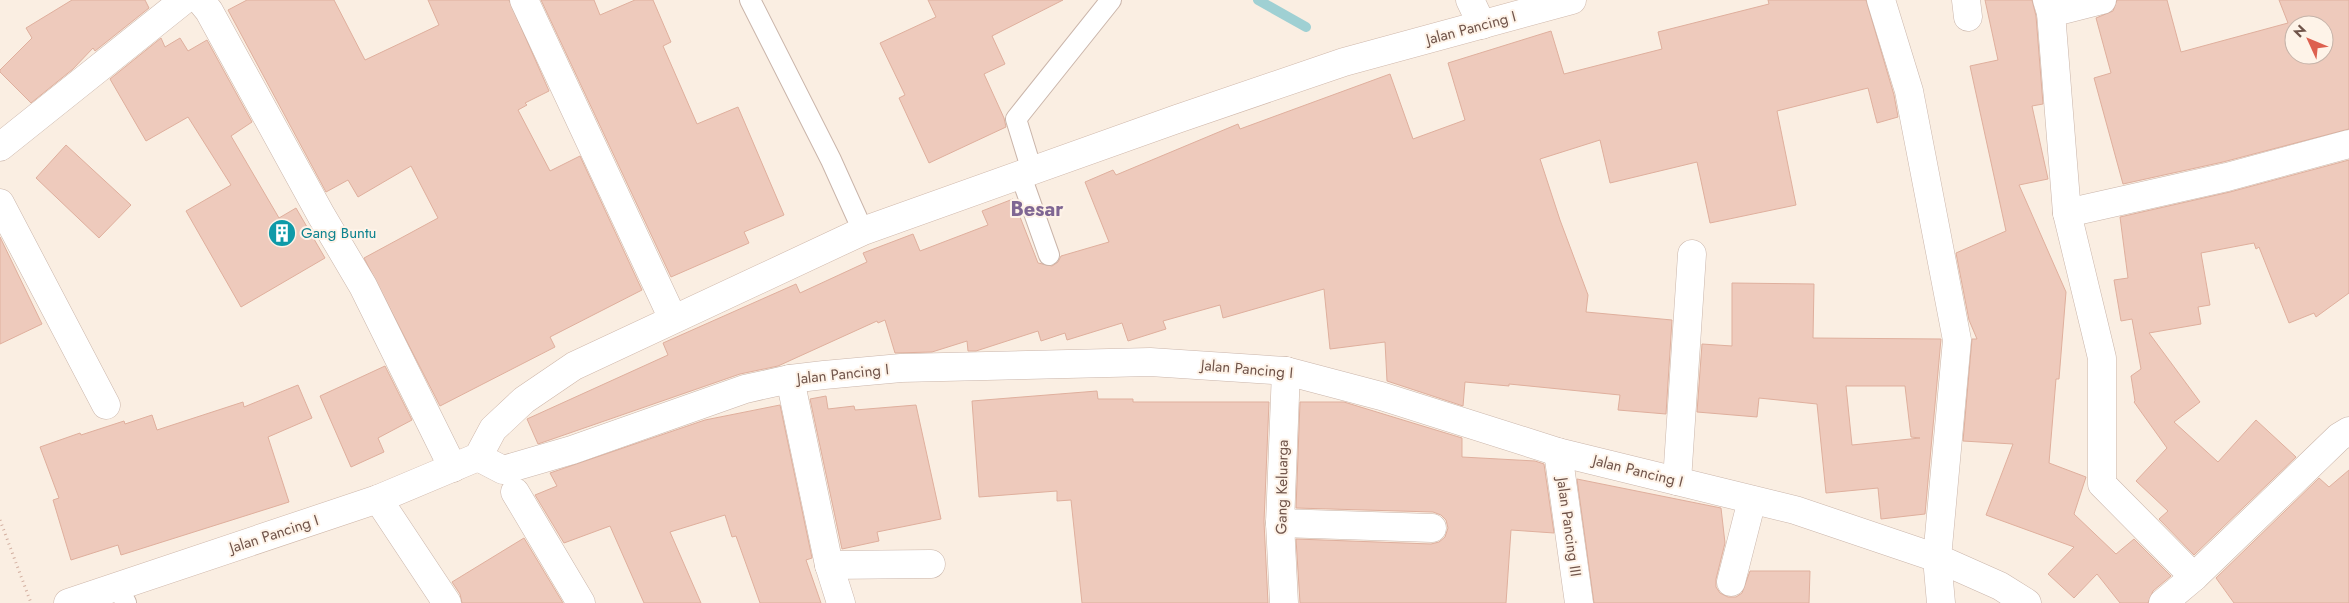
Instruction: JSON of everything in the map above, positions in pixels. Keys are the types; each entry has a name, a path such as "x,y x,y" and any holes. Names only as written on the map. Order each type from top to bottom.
{"street":[{"path":"0,147 184,0"},
{"path":"200,0 363,286 453,468"},
{"path":"524,0 673,319"},
{"path":"1470,0 1482,25"},
{"name":"Jalan Pancing I","path":"68,603 122,595 378,499 478,457 493,429 524,400 574,366 863,231 1344,62 1568,0"},
{"path":"1881,0 1909,91 1958,340 1937,558 1941,603"},
{"path":"2102,0 2049,7 2067,213 2102,358 2102,484 2194,577"},
{"path":"2067,213 2227,177 2349,144"},
{"path":"0,203 106,405"},
{"path":"1677,481 1692,254"},
{"name":"Jalan Pancing I","path":"478,457 503,470 572,450 745,389 790,379 901,368 1150,362 1286,371 1381,396 1547,448 1795,510 1937,558 2000,586 2027,603"},
{"name":"Gang Keluarga","path":"1284,603 1280,523 1286,371"},
{"path":"790,379 829,565 841,603"},
{"path":"2163,603 2194,577 2339,437 2349,431"},
{"name":"Jalan Pancing III","path":"1547,448 1579,603"},
{"path":"515,492 581,603"},
{"path":"378,499 447,603"},
{"path":"1731,582 1752,500"},
{"path":"1280,523 1432,528"},
{"path":"829,565 932,564"}],"lane":[{"path":"750,0 831,160 863,231"},
{"path":"1048,255 1026,174 1016,119 1111,0"}],"path":[{"path":"0,520 30,603"}],"building":[{"path":"72,0 145,0 149,8 95,51 93,48 73,69 31,103 0,70 32,38 26,28"},
{"path":"247,0 334,0 365,60 439,25 428,0 509,0 549,91 525,103 527,105 518,110 550,171 580,156 642,290 550,337 555,347 440,406 364,258 438,218 411,166 358,197 348,180 326,192 228,10"},
{"path":"541,0 594,0 600,15 635,0 653,0 671,42 663,46 697,124 738,107 784,215 744,232 749,243 671,277"},
{"path":"928,0 1063,0 992,36 1005,64 984,74 1004,118 1006,127 929,163 899,98 905,95 880,43 936,17"},
{"path":"1768,0 1866,0 1894,95 1898,117 1877,123 1868,88 1777,111 1796,205 1710,223 1697,162 1610,183 1600,140 1540,159 1588,295 1586,312 1672,320 1666,414 1618,410 1620,395 1509,384 1509,386 1465,382 1463,406 1387,381 1385,342 1330,349 1324,289 1223,318 1220,305 1163,321 1166,329 1128,341 1122,323 1067,340 1065,333 1041,341 1038,331 976,351 968,351 967,341 932,352 895,353 885,320 878,323 877,321 778,366 740,374 538,444 527,419 668,355 663,343 796,284 800,293 867,262 863,253 913,234 920,251 988,225 982,211 1013,199 1038,263 1052,266 1058,262 1061,256 1109,242 1085,182 1113,170 1116,175 1238,124 1240,129 1390,74 1413,139 1465,120 1448,63 1551,31 1564,74 1662,49 1658,32 1769,4"},
{"path":"1985,0 2032,0 2036,16 2043,104 2032,106 2048,179 2019,185 2066,292 2059,379 2056,379 2049,463 2086,477 2074,514 2116,554 2134,539 2171,576 2153,591 2148,603 2120,603 2097,574 2074,598 2048,574 2074,547 1986,515 2013,444 1963,441 1972,339 1977,339 1969,320 1956,253 2006,231 1970,66 1998,60"},
{"path":"2117,0 2167,0 2181,52 2284,24 2284,65 2334,65 2334,15 2285,15 2279,0 2349,0 2349,129 2223,162 2123,184 2094,78 2111,73 2096,18 2113,11"},
{"path":"161,38 165,47 180,38 188,51 207,40 252,122 231,136 279,218 296,208 325,258 241,307 186,211 231,185 188,117 146,141 110,79"},
{"path":"66,145 131,205 99,238 36,178"},
{"path":"2349,160 2349,293 2316,317 2314,313 2289,323 2259,247 2256,249 2254,243 2201,253 2210,305 2198,307 2201,324 2149,333 2200,402 2174,422 2218,462 2256,420 2296,457 2194,555 2159,519 2168,511 2136,481 2167,448 2134,402 2131,376 2141,369 2132,319 2121,321 2114,280 2128,278 2120,217 2230,192"},
{"path":"0,237 42,324 0,344"},
{"path":"1732,283 1814,284 1813,338 1941,339 1925,514 1881,519 1878,488 1826,493 1817,404 1759,398 1757,417 1697,412 1702,344 1732,346","holes":["1846,386 1905,386 1911,437 1920,438 1852,445"]},
{"path":"385,366 412,420 378,438 384,452 351,467 320,396"},
{"path":"298,385 312,418 268,437 289,502 121,555 118,545 71,560 53,500 59,498 40,447 80,433 81,435 124,421 125,424 152,415 157,430 243,402 244,407"},
{"path":"1097,391 1098,399 1133,399 1133,402 1269,402 1264,522 1268,603 1082,603 1071,500 1057,501 1057,491 979,497 972,401"},
{"path":"826,396 828,409 854,406 855,410 916,405 941,519 877,532 879,541 842,549 810,399"},
{"path":"1300,402 1344,402 1462,438 1462,457 1535,461 1544,464 1554,533 1511,530 1506,603 1300,603 1296,539 1431,544 1439,542 1445,537 1448,528 1446,520 1441,515 1433,512 1296,508"},
{"path":"780,405 812,558 806,560 821,603 760,603 736,536 732,537 725,515 670,532 701,603 644,603 610,526 564,543 535,495 557,486 550,473 705,420"},
{"path":"2349,470 2349,603 2234,603 2216,578 2319,478 2329,487"},
{"path":"1577,479 1721,508 1725,543 1716,579 1716,587 1720,593 1728,597 1736,597 1742,593 1750,571 1810,571 1809,603 1594,603"},
{"path":"524,538 563,603 462,603 460,594 452,582"}],"waterway":[{"path":"1258,0 1306,27"}],"place":[{"name":"Gang Buntu","path":"282,233"}],"district":[{"name":"Besar","path":"1037,209"}]}
